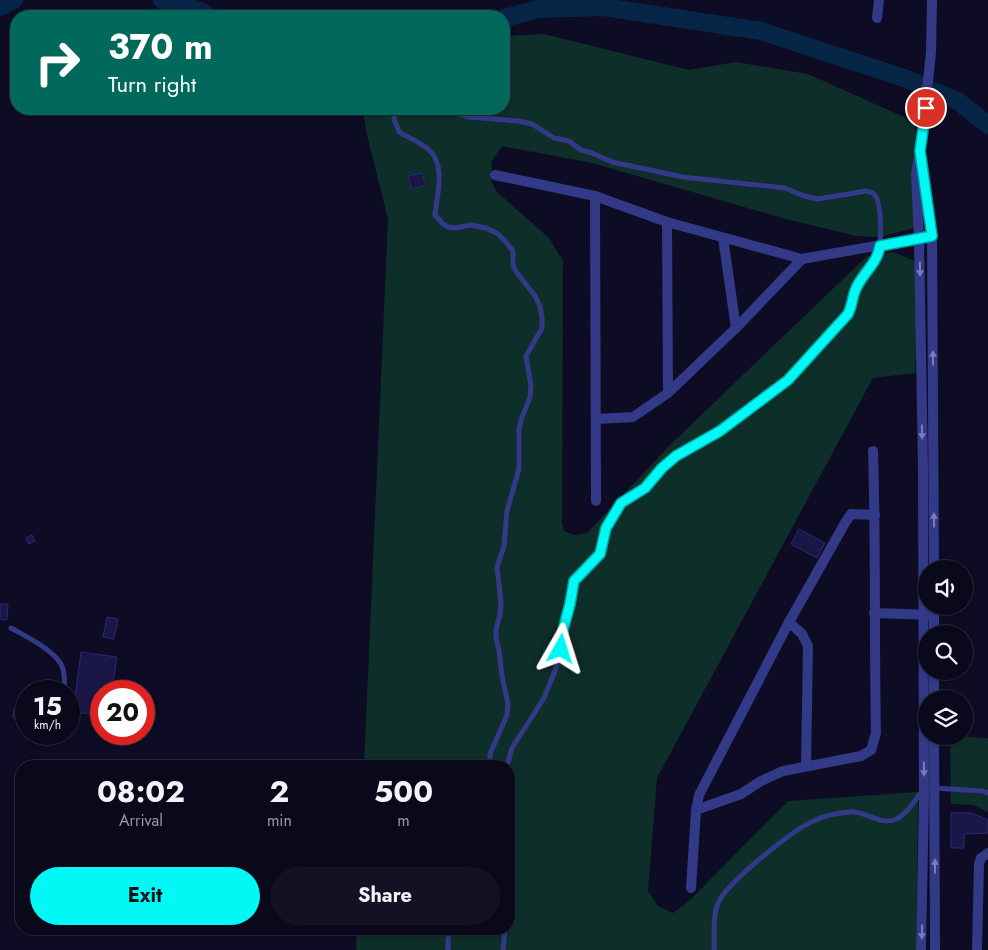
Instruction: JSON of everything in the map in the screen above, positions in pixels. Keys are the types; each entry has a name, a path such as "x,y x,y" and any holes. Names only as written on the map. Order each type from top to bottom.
{"street":[{"path":"877,18 879,0"},
{"path":"922,560 920,239 916,173 926,108 931,52 932,0"},
{"path":"920,151 932,236 934,560"},
{"path":"495,175 595,196 667,222 802,259 932,236"},
{"path":"595,196 596,501"},
{"path":"667,222 668,393"},
{"path":"723,238 736,328"},
{"path":"596,420 633,417 668,393 736,328 802,259"},
{"path":"696,810 741,794 783,771 861,756 872,750 876,733 873,451"},
{"path":"691,888 696,810 699,795 789,622 851,514 875,515"},
{"path":"874,613 918,615"},
{"path":"922,615 935,950"},
{"path":"789,622 802,634 808,646 806,766"},
{"path":"922,950 929,788 933,745"},
{"path":"977,950 979,864 981,858 988,853"}],"lane":[{"path":"395,115 394,119 399,132 428,148 436,157 439,182 435,215 437,218 448,227 455,228 471,225 486,228 498,234 513,251 513,265 535,296 540,306 542,317 542,328 526,356 531,386 530,397 520,425 519,469 508,511 504,546 497,567 501,603 496,638 508,704 507,715 490,754 490,760"},
{"path":"462,115 532,124 554,138 569,141 581,150 612,162 683,177 785,188 804,196 818,199 859,191 870,192 877,196 878,200 880,246 876,260 854,292 848,314 788,380 720,431 676,456 662,468 645,488 621,503 617,509 606,528 600,554 574,581 563,630 560,659 544,698 512,748 509,760"},
{"path":"11,628 40,644 52,654 63,667 64,680"},
{"path":"714,950 714,920 720,900 728,889 796,830 815,820 853,811 884,821 893,820 929,788 983,791 988,793"},
{"path":"448,950 449,935"},
{"path":"503,950 504,935"}],"green space":[{"path":"544,34 689,70 736,62 808,74 915,122 918,227 880,237 856,236 786,219 592,163 502,146 492,161 491,181 497,192 549,238 563,261 562,523 564,531 574,535 587,533 669,446 867,256 893,252 920,263 915,373 873,378 657,778 648,891 658,906 673,913 689,901 788,801 918,792 916,950 356,950 357,935 515,935 515,760 364,760 388,219 367,135 364,115 510,115 510,36"},
{"path":"973,737 988,738 988,812 973,805 951,804 950,745 973,745"}],"building":[{"path":"422,173 425,185 412,189 408,176"},
{"path":"799,529 825,543 817,558 791,544"},
{"path":"32,535 35,541 29,544 26,538"},
{"path":"0,604 8,604 7,620 0,619"},
{"path":"107,617 118,619 114,639 103,637"},
{"path":"81,652 117,657 114,680 90,680 90,714 80,713 80,680 77,680"},
{"path":"951,813 972,813 988,820 988,833 964,834 964,848 951,848"}],"waterway":[{"path":"0,7 14,0"},
{"path":"162,0 198,10"},
{"path":"510,16 539,9 604,7 761,31 907,79 959,102 988,125"}],"route":[{"path":"561,649 564,622 569,610 574,581 597,559 602,549 606,528 621,503 645,488 662,468 676,456 720,431 788,380 848,314 854,292 876,260 880,246 932,236 920,151 926,108"}]}
